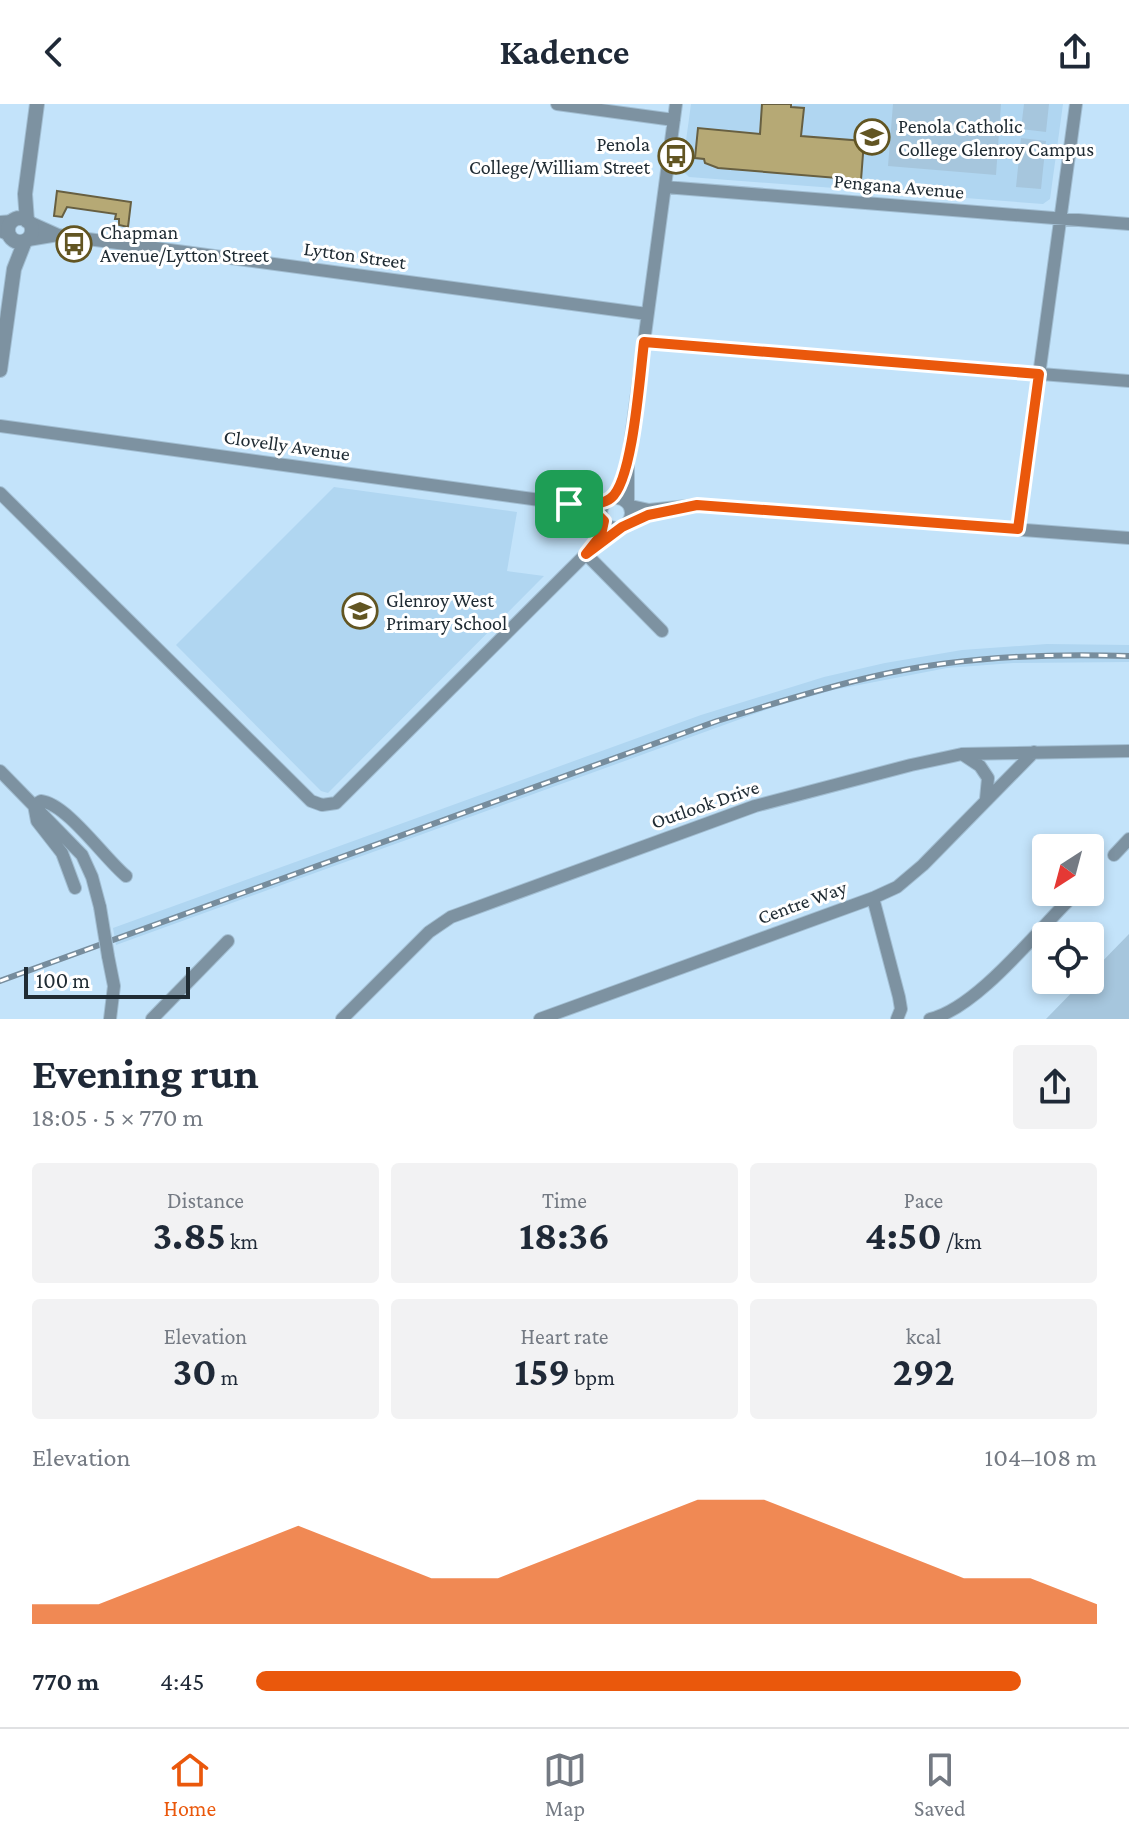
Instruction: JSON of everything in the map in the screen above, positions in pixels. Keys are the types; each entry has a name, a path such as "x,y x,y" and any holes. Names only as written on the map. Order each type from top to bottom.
{"street":[{"path":"0,370 14,269 16,229 25,194 37,104"},
{"path":"557,104 674,120"},
{"path":"624,526 631,516 628,461 676,104"},
{"path":"1018,529 1076,104"},
{"name":"Pengana Avenue","path":"665,187 1129,224"},
{"name":"Lytton Street","path":"16,229 647,314"},
{"path":"644,342 1129,381"},
{"name":"Clovelly Avenue","path":"0,426 569,504 609,500"},
{"path":"0,493 311,801 322,805 336,803 586,554 601,535 609,500 620,486 628,461"},
{"path":"609,500 649,510 697,505 1129,538"},
{"name":"Clovelly Avenue","path":"569,504 603,519"},
{"path":"586,554 624,526 670,508"},
{"path":"603,519 612,527 624,526"},
{"path":"586,554 662,631"},
{"name":"Outlook Drive","path":"342,1019 429,932 451,917 755,806 962,754 1129,751"},
{"name":"Centre Way","path":"540,1019 897,887 923,865 1034,752"},
{"path":"962,754 980,766 988,778 985,802"},
{"path":"0,771 82,855 92,877 114,986 110,1019"},
{"path":"34,805 45,801 54,805 126,876"},
{"path":"34,805 37,821 66,860 75,888"},
{"path":"1114,855 1129,839"},
{"path":"873,898 899,997 898,1017 913,1019"},
{"path":"930,1019 972,999 1063,906"},
{"path":"152,1019 228,941"}],"shaded area":[{"name":"Penola Catholic College Glenroy Campus","path":"691,104 1063,104 1050,199 1043,204 689,177 682,170"},
{"path":"893,104 1001,104 996,175 888,166"},
{"path":"1024,104 1049,104 1046,132 1021,129"},
{"path":"1021,138 1046,141 1041,189 1016,187"},
{"name":"Glenroy West Primary School","path":"334,487 517,512 507,571 544,576 328,793 321,791 176,645"},
{"path":"1047,644 1129,645 1129,662 1013,663 947,668 833,690 774,707 116,945 113,928 701,715 824,677 885,663 962,650"},
{"path":"1129,934 1129,1019 1046,1019 1070,994 1104,994 1104,960"}],"building":[{"path":"762,104 791,104 791,107 804,108 801,136 864,141 861,180 718,168 705,163 704,159 695,158 698,128 760,134"},
{"path":"57,191 131,202 128,227 119,225 116,214 67,207 62,217 54,216"}],"railway":[{"path":"0,981 717,721 794,698 903,670 935,665 1032,656 1129,656"}],"place":[{"name":"Penola Catholic College Glenroy Campus","path":"872,137"},
{"name":"Penola College/William Street","path":"676,156"},
{"name":"Chapman Avenue/Lytton Street","path":"74,244"},
{"name":"Glenroy West Primary School","path":"360,611"}],"route":[{"path":"644,342 1039,374 1018,529 697,505 670,508 648,515 622,527 586,554 601,535 604,521 595,512 569,504 605,502 613,497 620,486 628,461 644,342"}]}
